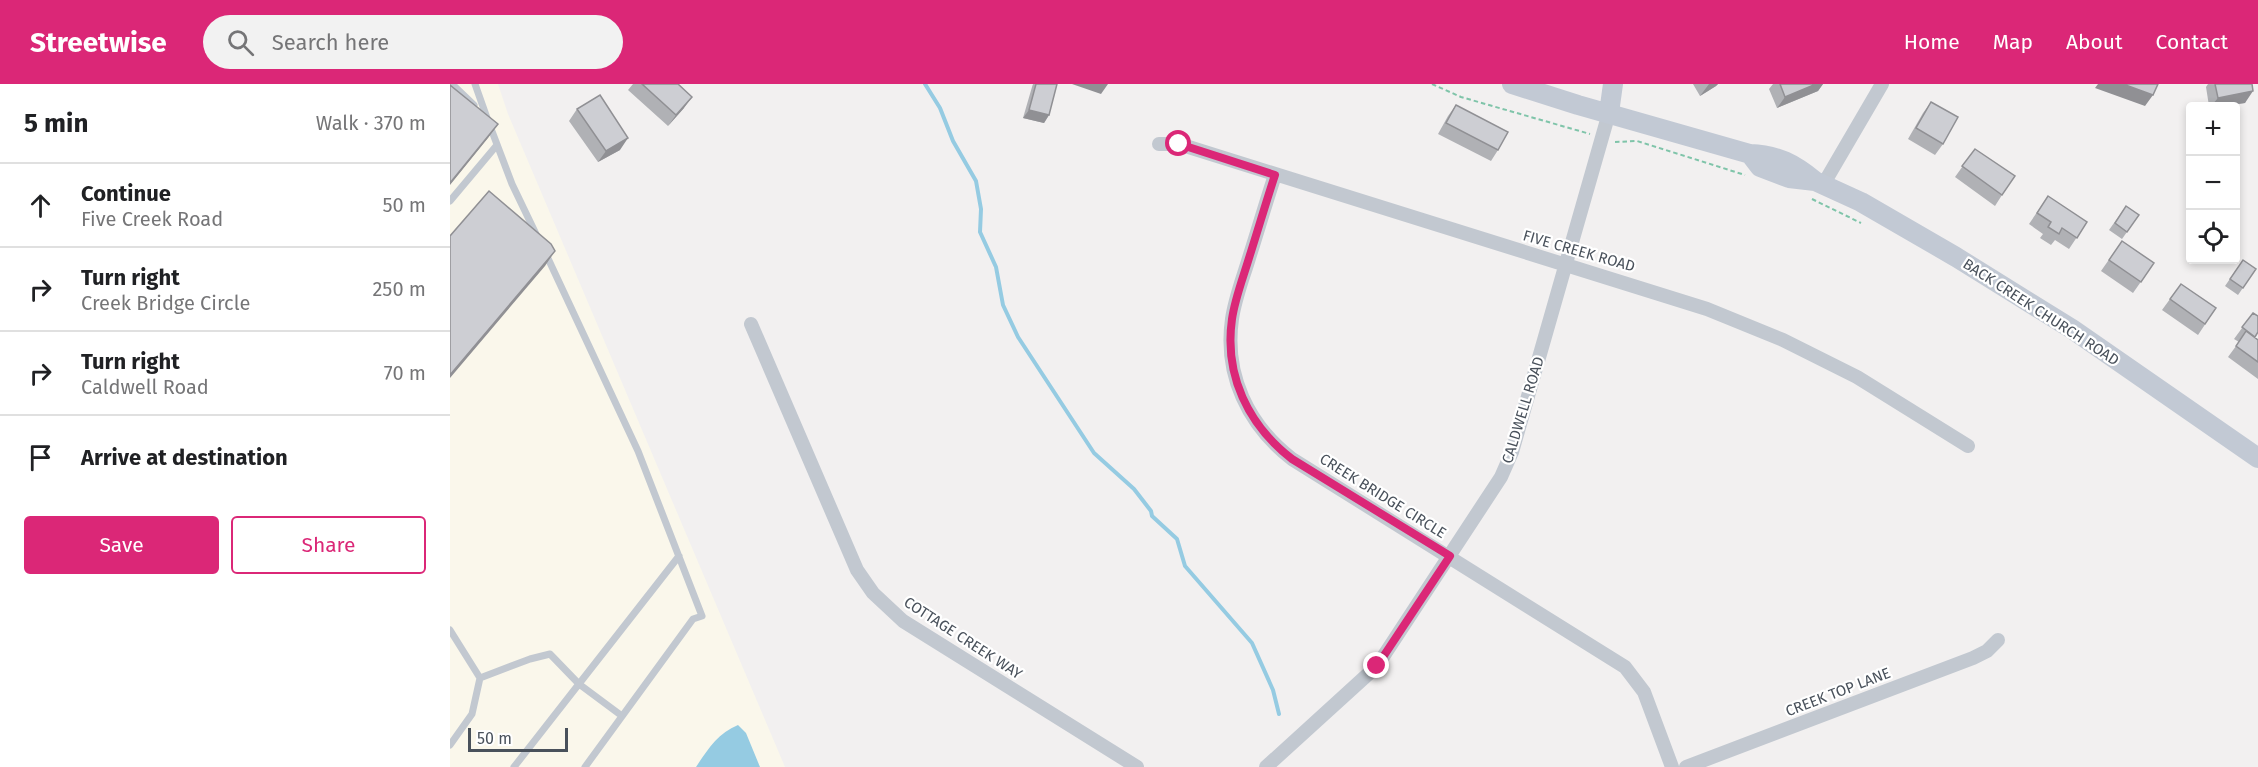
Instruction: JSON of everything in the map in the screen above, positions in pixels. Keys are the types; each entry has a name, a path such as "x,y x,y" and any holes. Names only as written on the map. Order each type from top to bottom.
{"street":[{"name":"BACK CREEK CHURCH ROAD","path":"1512,84 1750,154 1760,167 1870,207 2072,329 2258,458"},
{"name":"CALDWELL ROAD","path":"1266,767 1377,666 1501,477 1512,452 1609,113 1613,84"},
{"path":"1816,188 1882,84"},
{"name":"FIVE CREEK ROAD","path":"1160,144 1179,144 1707,309 1783,340 1875,387 1968,446"},
{"name":"CREEK BRIDGE CIRCLE","path":"1275,175 1232,317 1231,361 1244,404 1270,440 1292,459 1625,667 1644,692 1672,767"},
{"name":"COTTAGE CREEK WAY","path":"751,324 857,570 873,593 903,621 1137,767"},
{"name":"CREEK TOP LANE","path":"1686,767 1973,658 1987,651 1998,640"}],"lane":[{"path":"452,84 487,118"},
{"path":"476,84 512,184 537,237"},
{"path":"450,201 497,145"},
{"path":"543,248 638,451 702,616 693,619 585,767"},
{"path":"514,767 679,556"},
{"path":"450,630 480,678 472,714 450,745"},
{"path":"480,678 550,654 579,684 622,717"}],"path":[{"path":"1432,84 1461,97 1586,133"},
{"path":"1570,128 1572,121"},
{"path":"1610,140 1637,141 1749,177"},
{"path":"1816,188 1870,227"}],"shaded area":[{"path":"450,84 498,84 508,114 785,767 450,767"}],"water":[{"path":"738,725 746,733 760,767 696,767 719,737"}],"building":[{"path":"642,84 678,84 692,97 676,115"},
{"path":"1036,84 1057,84 1049,115 1029,110"},
{"path":"1780,84 1816,84 1785,97"},
{"path":"2123,84 2158,84 2153,95"},
{"path":"2215,84 2252,84 2253,91 2218,98"},
{"path":"450,85 498,124 450,183"},
{"path":"600,95 628,138 606,151 577,109"},
{"path":"1931,102 1958,117 1943,144 1916,128"},
{"path":"1456,105 1508,132 1498,150 1446,123"},
{"path":"1975,149 2015,176 2002,195 1962,166"},
{"path":"489,191 551,244 555,251 450,375 450,236"},
{"path":"2048,196 2087,222 2077,238 2062,228 2059,234 2048,227 2051,222 2037,213"},
{"path":"2126,206 2139,215 2127,232 2115,223"},
{"path":"2122,241 2154,263 2141,282 2109,260"},
{"path":"2243,260 2256,269 2243,288 2230,279"},
{"path":"2181,284 2216,308 2205,324 2170,299"},
{"path":"2253,313 2258,316 2258,332 2255,337 2242,327"},
{"path":"2246,331 2258,340 2258,362 2236,346"}],"waterway":[{"path":"925,84 940,108 953,141 976,181 981,209 980,232 996,267 1003,305 1018,337 1094,453 1134,489 1151,511 1152,516 1177,539 1185,566 1252,643 1273,690 1279,714"}],"route":[{"path":"1179,144 1275,175 1235,303 1230,332 1234,376 1244,404 1260,429 1292,459 1450,556 1377,666"}]}
